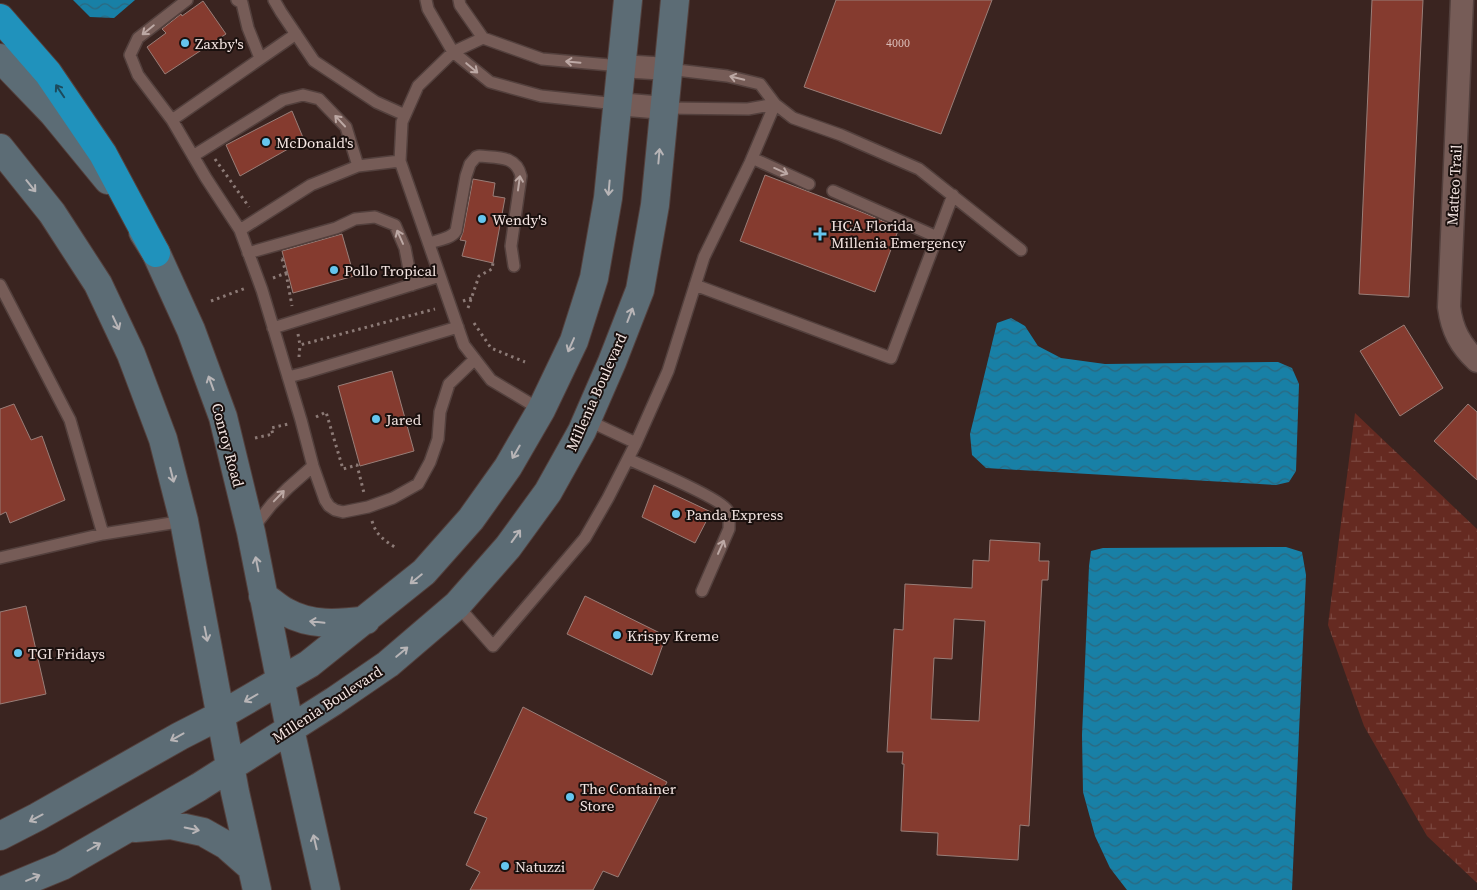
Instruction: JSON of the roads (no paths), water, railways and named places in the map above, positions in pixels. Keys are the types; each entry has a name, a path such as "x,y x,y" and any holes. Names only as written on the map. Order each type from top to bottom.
{"highway":[{"path":"0,18 48,73 103,154 156,253"}],"street":[{"path":"0,836 310,664 424,572 471,518 508,467 540,410 574,341 594,278 608,198 628,0"},
{"name":"Millenia Boulevard","path":"4,890 62,866 199,787 334,702 388,664 457,605 508,547 548,492 587,420 640,290 654,205 675,0"},
{"name":"Matteo Trail","path":"1462,0 1448,308 1456,336 1477,361"},
{"name":"Conroy Road","path":"0,58 53,113 108,180 156,253 191,330 223,418 251,532 290,729 326,890"},
{"path":"621,66 668,69"},
{"path":"618,104 664,108"},
{"path":"0,148 52,213 98,284 131,354 163,439 184,521 235,792 254,878"},
{"path":"263,596 285,612 306,621 335,624 366,620"},
{"path":"126,829 171,825 203,832 226,845 254,878"}],"lane":[{"path":"187,0 138,38 130,55 138,75 172,120 240,230 262,290 313,466 329,506 343,512 368,507 392,498 418,484 430,462 438,439 440,412 450,384 475,359"},
{"path":"237,0 242,3 248,28 260,58"},
{"path":"274,0 314,61 376,102 405,115"},
{"path":"426,0 428,8 453,52 490,82 541,96 618,104"},
{"path":"459,2 483,38 542,60 621,66"},
{"path":"172,120 296,34"},
{"path":"483,38 453,52 418,86 402,122 400,161 464,345 491,380 540,410"},
{"path":"668,69 727,76 760,84 774,104 793,118 841,135 919,169 1021,250"},
{"path":"193,156 283,100 303,95 318,99 346,127 358,166"},
{"path":"664,108 748,110 774,104"},
{"path":"457,605 493,646 585,538 636,443 668,370 704,257 752,158 774,104"},
{"path":"428,243 454,235 462,206 466,176 470,164 476,157 509,160 519,168 521,176 511,246 514,266"},
{"path":"752,158 809,184"},
{"path":"240,230 310,185 358,166 400,161"},
{"path":"833,191 937,237"},
{"path":"695,285 891,358 953,195"},
{"path":"248,253 336,228 355,219 375,217 395,225 405,248 412,285"},
{"path":"273,328 440,276"},
{"path":"0,285 70,420 103,534"},
{"path":"288,376 304,374 458,328"},
{"path":"587,420 636,443"},
{"path":"628,459 721,502 727,509 730,518 729,529 702,591"},
{"path":"251,532 277,498 313,466"},
{"path":"0,558 103,534 184,521"}],"water":[{"path":"73,0 135,0 114,18 90,17"},
{"path":"1011,318 1025,326 1038,346 1061,358 1105,364 1278,362 1292,368 1299,384 1296,471 1289,482 1276,485 986,468 972,455 970,434 997,323"},
{"path":"1286,547 1302,552 1306,575 1292,890 1127,890 1110,868 1095,836 1083,792 1082,735 1091,551 1103,548"}],"place":[{"name":"Zaxby's","path":"185,43"},
{"name":"McDonald's","path":"266,142"},
{"name":"Wendy's","path":"482,219"},
{"name":"HCA Florida Millenia Emergency","path":"820,234"},
{"name":"Pollo Tropical","path":"334,270"},
{"name":"Jared","path":"376,419"},
{"name":"Panda Express","path":"676,514"},
{"name":"Krispy Kreme","path":"617,635"},
{"name":"TGI Fridays","path":"18,653"},
{"name":"The Container Store","path":"570,797"},
{"name":"Natuzzi","path":"505,866"}]}
